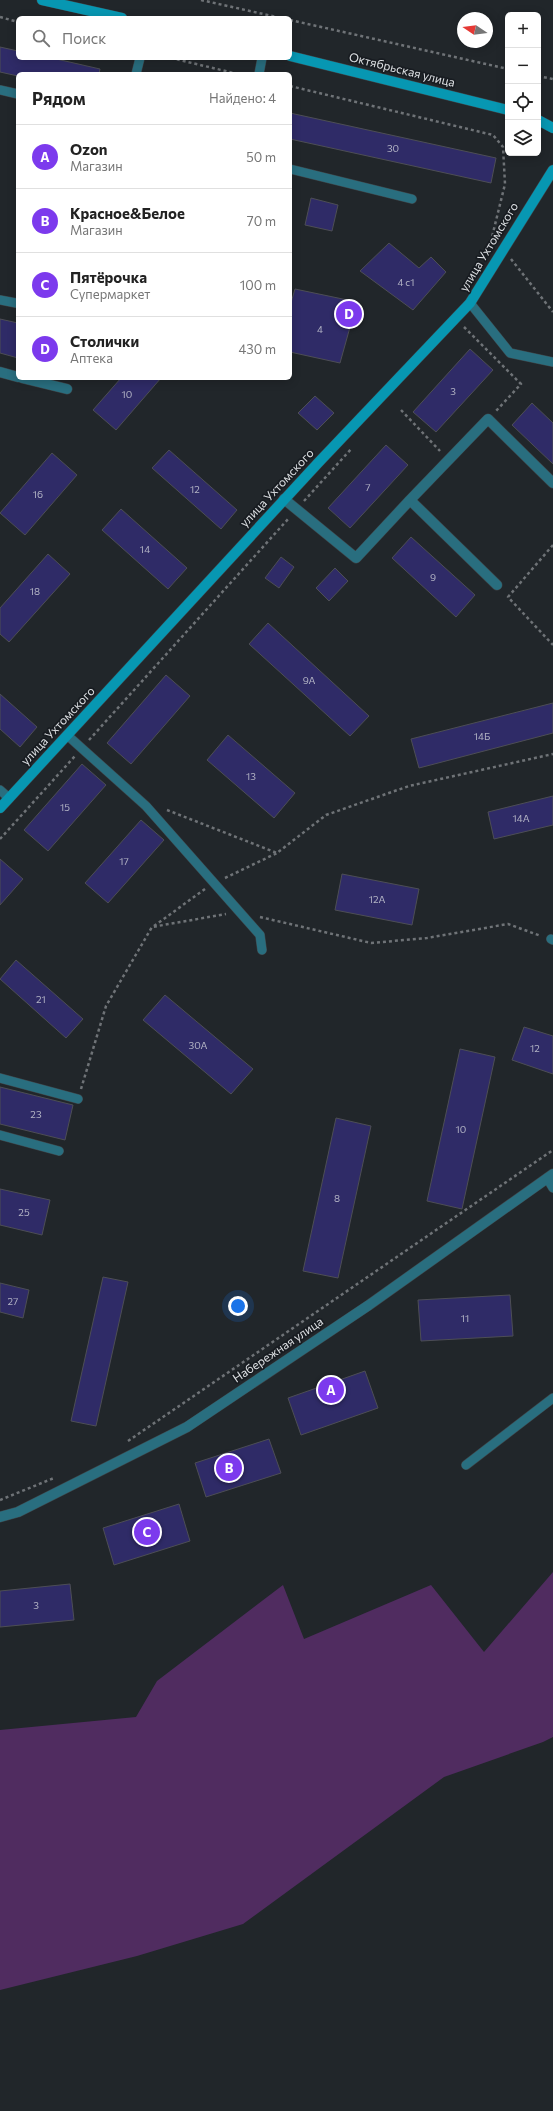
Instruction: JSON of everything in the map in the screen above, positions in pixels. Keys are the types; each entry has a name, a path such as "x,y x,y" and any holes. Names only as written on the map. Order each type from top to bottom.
{"street":[{"path":"42,0 82,4 116,16"},
{"name":"Октябрьская улица","path":"292,56 505,109"},
{"path":"541,122 553,128"},
{"name":"улица Ухтомского","path":"0,808 284,499 473,307 553,170"},
{"path":"0,372 16,376"},
{"path":"30,380 67,389"},
{"path":"284,499 356,558 488,419 553,483"},
{"path":"410,500 497,585"},
{"name":"Набережная улица","path":"0,1517 18,1512 187,1427 368,1304 550,1176"}],"lane":[{"path":"136,72 140,60"},
{"path":"259,72 262,60"},
{"path":"0,90 16,94"},
{"path":"292,169 412,199"},
{"path":"0,300 16,303"},
{"path":"473,307 510,353 553,362"},
{"path":"67,735 146,806 260,935 262,950"},
{"path":"0,790 9,798"},
{"path":"0,1078 78,1099"},
{"path":"0,1135 59,1151"},
{"path":"550,1176 553,1188"},
{"path":"466,1465 553,1398"}],"path":[{"path":"201,0 272,16"},
{"path":"0,17 16,21"},
{"path":"292,20 505,68"},
{"path":"179,60 230,72"},
{"path":"541,77 553,79"},
{"path":"292,86 493,135 503,147 505,184 492,237"},
{"path":"506,264 510,257 553,312"},
{"path":"457,331 463,325 473,307"},
{"path":"463,325 521,384 488,419"},
{"path":"401,410 449,460"},
{"path":"0,839 354,446"},
{"path":"553,545 508,597 553,646"},
{"path":"160,807 277,852 326,815 409,786 553,754"},
{"path":"78,1099 106,1006 152,927 240,911 317,932 371,943 427,938 508,924 552,939"},
{"path":"122,1445 553,1150"},
{"path":"0,1500 58,1476"}],"shaded area":[{"path":"553,1572 553,1737 543,1742 444,1777 243,1924 137,1956 0,1990 0,1730 136,1717 157,1681 283,1585 304,1639 431,1585 484,1652"}],"building":[{"path":"0,47 16,51 16,60 61,60 100,69 99,72 16,72 16,76 0,72"},
{"path":"292,113 496,158 491,183 292,139"},
{"path":"311,198 338,205 332,231 305,225"},
{"path":"389,243 419,268 431,257 446,272 413,310 360,271"},
{"path":"295,289 357,302 340,363 292,352 292,299"},
{"path":"0,319 16,323 16,357 0,353"},
{"path":"470,349 493,370 436,432 413,412"},
{"path":"119,380 159,380 116,430 93,410"},
{"path":"315,396 334,413 317,430 298,413"},
{"path":"532,403 553,423 553,464 512,425"},
{"path":"386,445 408,465 350,528 328,508"},
{"path":"169,450 237,510 221,529 152,468"},
{"path":"52,453 77,475 25,535 0,513"},
{"path":"121,509 187,568 168,589 102,530"},
{"path":"411,537 475,595 456,617 392,558"},
{"path":"48,554 70,574 9,642 0,634 0,608"},
{"path":"281,557 294,567 279,588 265,578"},
{"path":"335,568 348,581 329,601 316,588"},
{"path":"268,623 369,716 350,736 249,644"},
{"path":"166,675 190,696 131,764 107,743"},
{"path":"0,694 37,727 20,747 0,729"},
{"path":"553,703 553,733 419,768 411,739"},
{"path":"228,735 295,793 274,818 207,760"},
{"path":"82,764 106,785 48,851 24,830"},
{"path":"553,796 553,825 494,839 488,812"},
{"path":"141,820 164,840 108,903 85,883"},
{"path":"0,859 23,879 0,905"},
{"path":"342,874 419,889 412,925 335,910"},
{"path":"16,960 83,1019 66,1038 0,979"},
{"path":"165,995 253,1069 231,1094 143,1020"},
{"path":"524,1027 553,1036 553,1074 512,1060"},
{"path":"460,1049 495,1057 462,1209 427,1201"},
{"path":"0,1087 73,1105 65,1140 0,1124"},
{"path":"336,1118 371,1126 338,1278 303,1271"},
{"path":"0,1189 50,1200 42,1235 0,1225"},
{"path":"103,1277 128,1282 96,1426 71,1421"},
{"path":"0,1283 29,1290 23,1318 0,1312"},
{"path":"510,1295 513,1336 421,1341 418,1300"},
{"path":"365,1371 378,1408 301,1435 288,1398"},
{"path":"269,1439 281,1473 206,1497 195,1463"},
{"path":"179,1504 190,1541 114,1565 103,1528"},
{"path":"70,1584 74,1620 0,1627 0,1591"}],"place":[{"name":"Столички","path":"349,314"},
{"name":"Ozon","path":"331,1390"},
{"name":"Красное&Белое","path":"229,1468"},
{"name":"Пятёрочка","path":"147,1532"}]}
